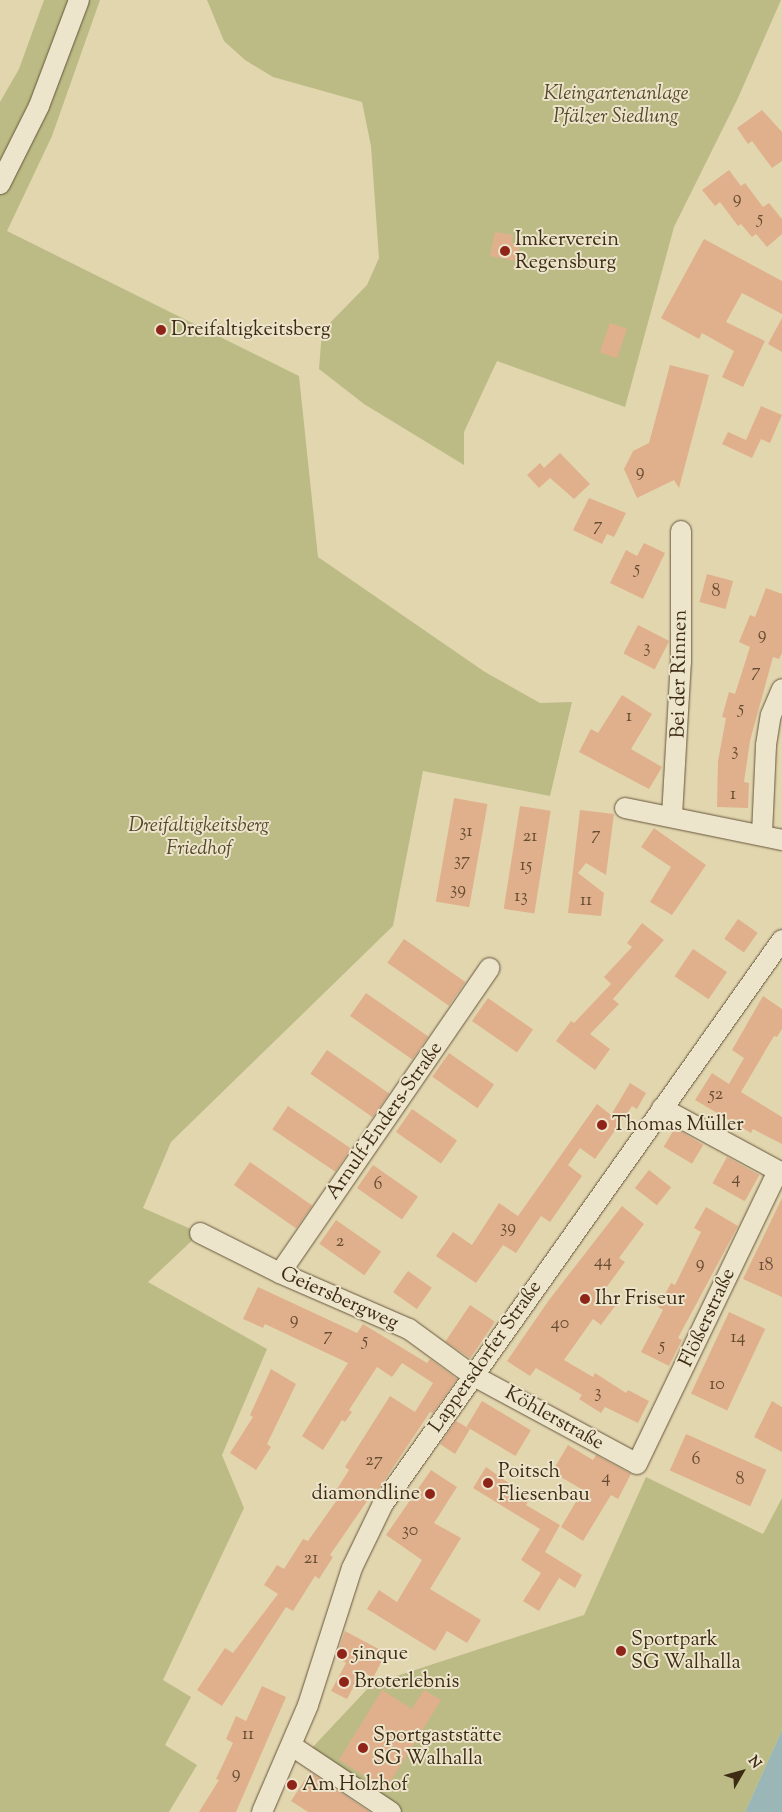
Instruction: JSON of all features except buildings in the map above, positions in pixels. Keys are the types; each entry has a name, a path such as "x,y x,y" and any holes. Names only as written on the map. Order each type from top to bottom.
{"street":[{"path":"0,184 39,106 79,0"},
{"name":"Bei der Rinnen","path":"672,816 681,662 681,532"},
{"path":"762,834 766,745 771,715 782,690"},
{"path":"625,808 762,834 782,840"},
{"name":"Lappersdorfer Straße","path":"262,1812 292,1746 352,1568 365,1536 383,1504 472,1375 782,940"},
{"name":"Arnulf-Enders-Straße","path":"280,1273 490,968"},
{"path":"662,1108 780,1172"},
{"name":"Flößerstraße","path":"637,1464 780,1172"},
{"name":"Geiersbergweg","path":"200,1233 280,1273 409,1330 472,1375"},
{"name":"Köhlerstraße","path":"472,1375 637,1464"},
{"path":"292,1746 391,1812"}],"green space":[{"name":"Dreifaltigkeitsberg Friedhof","path":"44,0 100,0 52,136 7,231 299,376 318,557 485,672 540,703 572,702 550,796 423,771 393,926 171,1142 143,1208 200,1233 148,1282 267,1349 222,1455 244,1508 163,1680 191,1697 165,1745 197,1765 169,1812 0,1812 0,102 19,69"},
{"name":"Kleingartenanlage Pfälzer Siedlung","path":"207,0 781,0 738,98 674,227 625,407 497,361 464,432 464,465 364,404 319,369 322,331 367,285 379,258 371,146 362,102 273,77 245,60 224,41"},
{"name":"Sportpark SG Walhalla","path":"646,1477 763,1534 782,1498 782,1730 745,1812 401,1812 310,1750 372,1684 584,1615"}],"water":[{"path":"782,1730 782,1812 745,1812"}],"place":[{"name":"Imkerverein Regensburg","path":"505,251"},
{"name":"Dreifaltigkeitsberg","path":"161,330"},
{"name":"Thomas Müller","path":"602,1125"},
{"name":"Ihr Friseur","path":"585,1299"},
{"name":"Poitsch Fliesenbau","path":"488,1483"},
{"name":"diamondline","path":"430,1494"},
{"name":"Sportpark SG Walhalla","path":"621,1651"},
{"name":"5inque","path":"342,1654"},
{"name":"Broterlebnis","path":"344,1682"},
{"name":"Sportgaststätte SG Walhalla","path":"363,1748"},
{"name":"Am Holzhof","path":"292,1785"}]}
